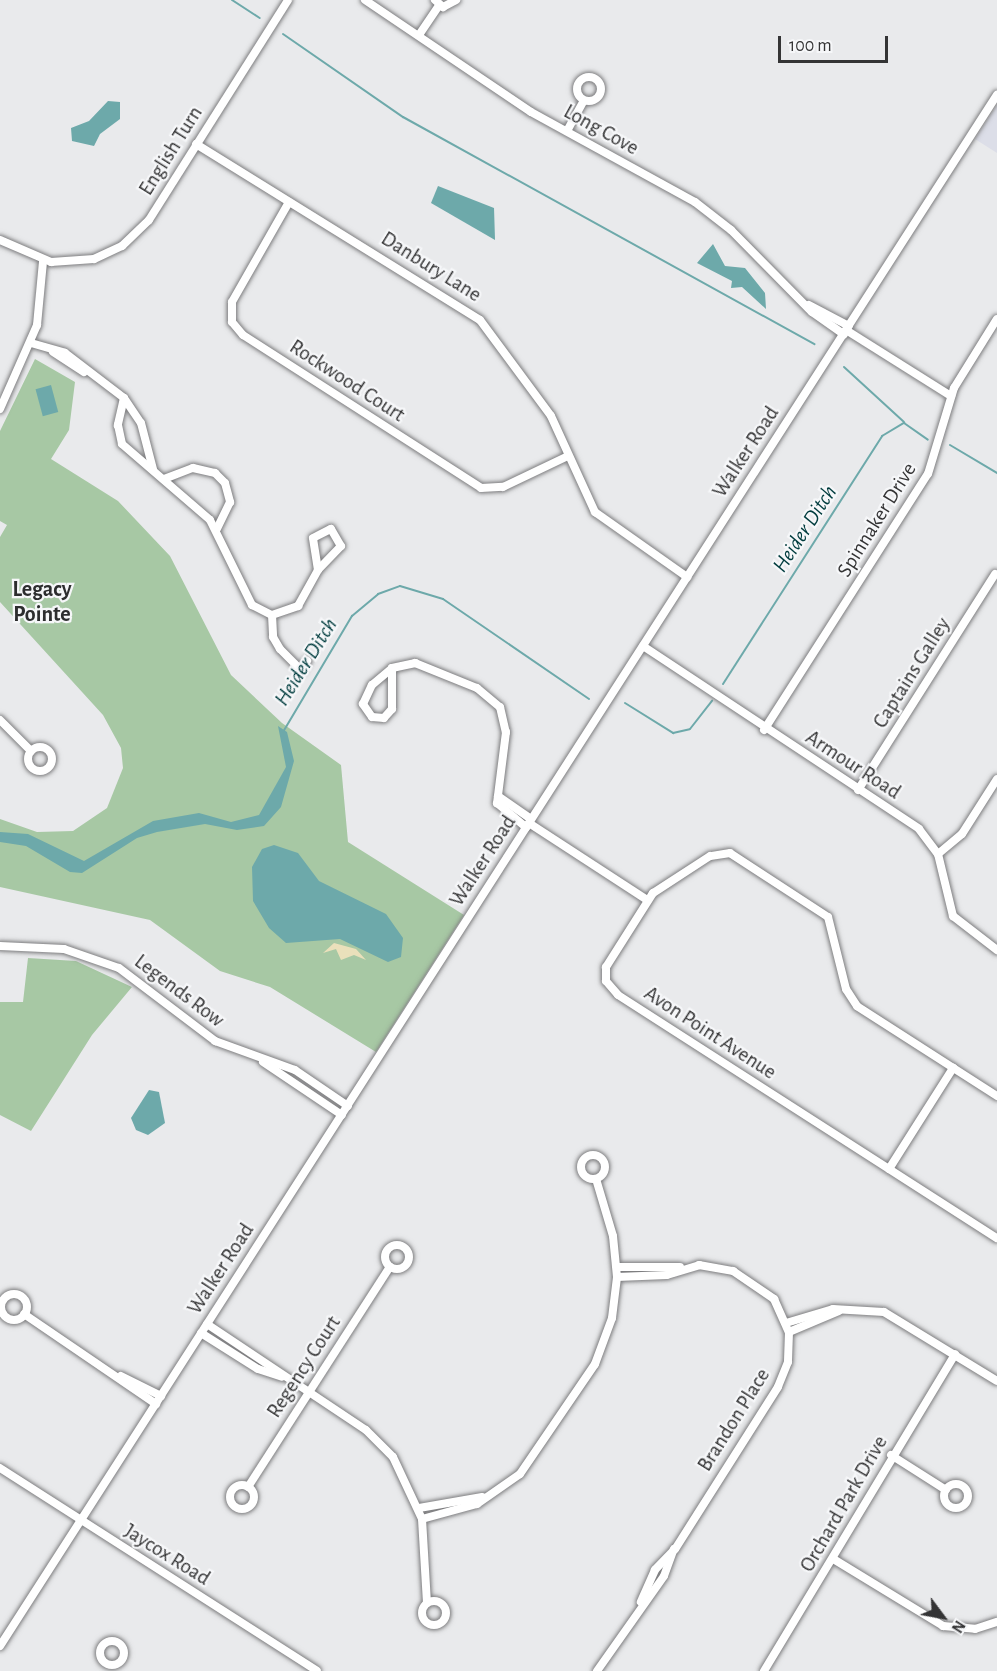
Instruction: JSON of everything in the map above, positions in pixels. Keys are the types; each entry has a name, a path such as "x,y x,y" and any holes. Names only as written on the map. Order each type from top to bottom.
{"street":[{"name":"English Turn","path":"43,261 94,259 122,246 148,220 288,0"},
{"name":"Long Cove","path":"365,0 567,131 695,202 809,305 951,396"},
{"path":"418,35 437,2 456,0"},
{"name":"Walker Road","path":"0,1646 997,95"},
{"path":"567,131 584,100"},
{"name":"Danbury Lane","path":"196,144 480,320 551,416 581,491 601,519 687,577"},
{"name":"Rockwood Court","path":"289,202 232,302 230,315 243,335 481,488 503,488 568,456"},
{"path":"0,240 43,261 31,343 0,409"},
{"name":"Spinnaker Drive","path":"764,730 928,474 951,396 997,320"},
{"path":"31,343 92,375 124,398 141,423 153,469"},
{"path":"124,398 118,425 122,444 153,469 217,529 252,605 272,615 298,606 318,570 341,546 331,529 313,538 318,570"},
{"path":"164,480 193,468 215,473 225,483 230,502 217,529"},
{"name":"Captains Galley","path":"858,790 995,574"},
{"path":"272,615 273,637 280,649 301,670 307,661"},
{"name":"Armour Road","path":"643,646 764,730 919,830 938,854 953,916 997,950"},
{"path":"392,668 392,709 384,718 372,717 364,708 367,693 392,668 428,664 477,688 500,707 506,732 498,796 500,809 529,823 647,900 710,856 736,855 828,917 853,1003 997,1096"},
{"path":"0,720 31,751"},
{"path":"938,854 962,834 997,779"},
{"name":"Avon Point Avenue","path":"647,900 606,967 614,992 997,1238"},
{"name":"Legends Row","path":"0,946 64,949 119,968 215,1041 263,1062 295,1070 348,1106"},
{"name":"Legends Row","path":"263,1062 342,1115"},
{"path":"889,1169 953,1068"},
{"path":"422,1519 477,1504 483,1497 529,1465 587,1378 608,1334 617,1277 617,1266 596,1179"},
{"path":"617,1266 716,1267 749,1278 774,1299 788,1328 839,1311 869,1309 891,1315 997,1381"},
{"name":"Regency Court","path":"248,1487 390,1267"},
{"path":"617,1277 667,1275 680,1267"},
{"path":"24,1314 158,1400"},
{"path":"207,1324 385,1447 419,1508 422,1519 427,1603"},
{"name":"Brandon Place","path":"597,1671 641,1602 664,1576 675,1549 781,1381 788,1328"},
{"path":"201,1333 258,1369 282,1377"},
{"name":"Orchard Park Drive","path":"764,1671 835,1560 891,1455 956,1354"},
{"path":"891,1455 946,1490"},
{"name":"Jaycox Road","path":"0,1468 80,1523 317,1671"},
{"path":"419,1508 483,1497"},
{"path":"835,1560 943,1626 975,1629 997,1622"}],"shaded area":[{"path":"997,105 997,153 975,139"}],"green space":[{"path":"35,359 75,382 69,430 51,459 118,501 170,556 231,675 282,723 341,765 348,842 464,915 376,1052 270,987 220,971 150,920 0,887 0,819 37,832 73,831 107,808 123,768 121,748 103,715 0,602 0,537 7,525 0,521 0,431"},
{"path":"28,958 76,961 132,987 92,1035 31,1131 0,1115 0,1002 23,1002"}],"sand":[{"path":"334,943 356,949 366,960 354,955 341,960 336,949 323,953"}],"water":[{"path":"108,101 120,102 120,119 100,134 94,146 72,141 71,128 89,121"},
{"path":"438,186 494,208 495,240 431,203"},
{"path":"713,244 725,266 745,268 765,293 766,309 742,287 731,288 732,281 697,263"},
{"path":"51,385 58,412 43,416 36,389"},
{"path":"278,726 287,732 294,761 281,807 264,826 237,830 205,824 157,832 137,838 82,873 70,872 26,846 0,842 0,832 28,834 84,861 153,821 199,813 231,822 259,815 286,767"},
{"path":"274,845 298,853 319,881 386,914 403,938 401,957 388,962 340,939 286,943 269,928 253,901 252,867 262,849"},
{"path":"149,1090 159,1092 165,1123 148,1135 136,1130 131,1118"}],"waterway":[{"path":"232,0 260,18"},
{"path":"283,34 403,117 814,344"},
{"path":"844,367 904,422"},
{"name":"Heider Ditch","path":"723,684 882,436 904,423 928,440"},
{"name":"Heider Ditch","path":"950,445 997,473"},
{"name":"Heider Ditch","path":"283,732 352,616 378,594 400,586 443,599 589,699"},
{"name":"Heider Ditch","path":"625,703 673,733 690,729 712,701"}],"district":[{"name":"Legacy Pointe","path":"42,602"}]}
